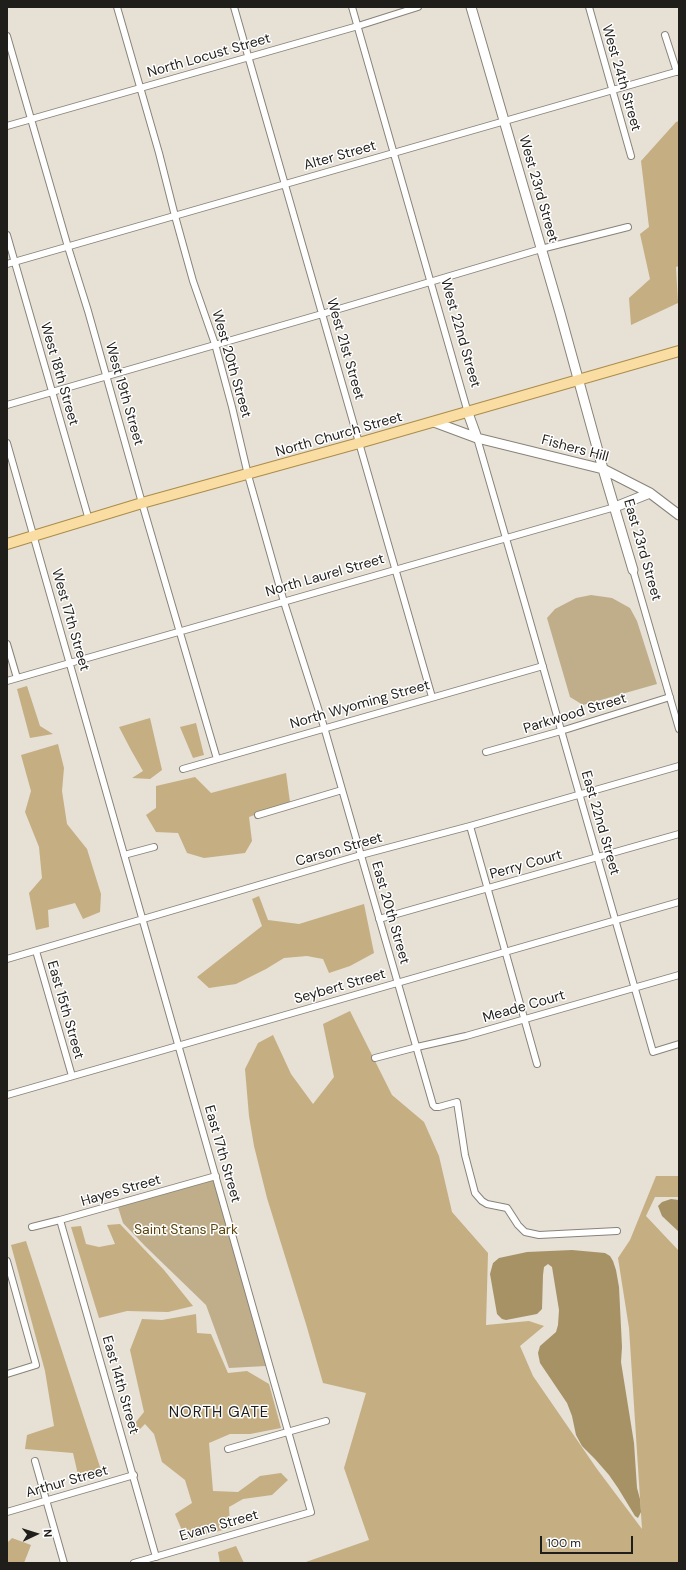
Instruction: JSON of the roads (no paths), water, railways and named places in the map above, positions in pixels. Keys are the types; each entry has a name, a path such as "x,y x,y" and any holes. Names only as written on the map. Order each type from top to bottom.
{"main road":[{"name":"North Church Street","path":"7,544 142,504 468,413 578,379 679,351"}],"street":[{"name":"West 20th Street","path":"117,7 159,153 174,216 193,281 215,344 248,475 284,602 324,727"},
{"name":"West 21st Street","path":"234,7 432,697"},
{"name":"West 22nd Street","path":"352,7 468,413 507,538 543,666"},
{"name":"North Locust Street","path":"7,126 358,26 418,7"},
{"name":"West 23rd Street","path":"471,7 578,379"},
{"name":"West 24th Street","path":"589,7 631,156"},
{"path":"665,35 678,72"},
{"name":"West 19th Street","path":"7,36 217,759"},
{"name":"Alter Street","path":"7,264 678,72"},
{"path":"7,405 541,249 628,227"},
{"name":"West 18th Street","path":"7,235 88,520"},
{"name":"East 23rd Street","path":"578,379 679,729"},
{"name":"Fishers Hill","path":"434,422 477,438 603,469 650,493 679,514"},
{"name":"West 17th Street","path":"7,444 109,802"},
{"name":"North Laurel Street","path":"7,681 615,507 650,493"},
{"path":"7,644 17,678"},
{"name":"North Wyoming Street","path":"183,769 324,727 543,666"},
{"name":"East 22nd Street","path":"543,666 634,988"},
{"name":"Parkwood Street","path":"486,752 561,731 670,697"},
{"name":"East 20th Street","path":"324,727 433,1105 439,1107 457,1102 465,1155 475,1193 487,1204 507,1208 518,1225 525,1232 539,1235 617,1231"},
{"name":"Carson Street","path":"7,959 361,855 470,826 679,766"},
{"path":"258,815 342,790"},
{"name":"East 17th Street","path":"109,802 312,1512"},
{"path":"470,826 537,1064"},
{"name":"Perry Court","path":"379,919 679,834"},
{"path":"124,855 154,847"},
{"name":"Seybert Street","path":"7,1095 679,902"},
{"name":"East 15th Street","path":"36,951 72,1076"},
{"name":"Meade Court","path":"375,1058 466,1036 679,975"},
{"path":"634,988 652,1052 679,1044"},
{"name":"Hayes Street","path":"32,1227 216,1176"},
{"name":"East 14th Street","path":"60,1220 156,1556"},
{"path":"7,1261 36,1366 7,1374"},
{"path":"228,1449 326,1421"},
{"path":"35,1461 64,1563"},
{"name":"Arthur Street","path":"7,1512 134,1475"},
{"name":"Evans Street","path":"134,1563 312,1512"}],"district":[{"name":"NORTH GATE","path":"219,1413"}],"park label":[{"name":"Saint Stans Park","path":"186,1230"}]}
